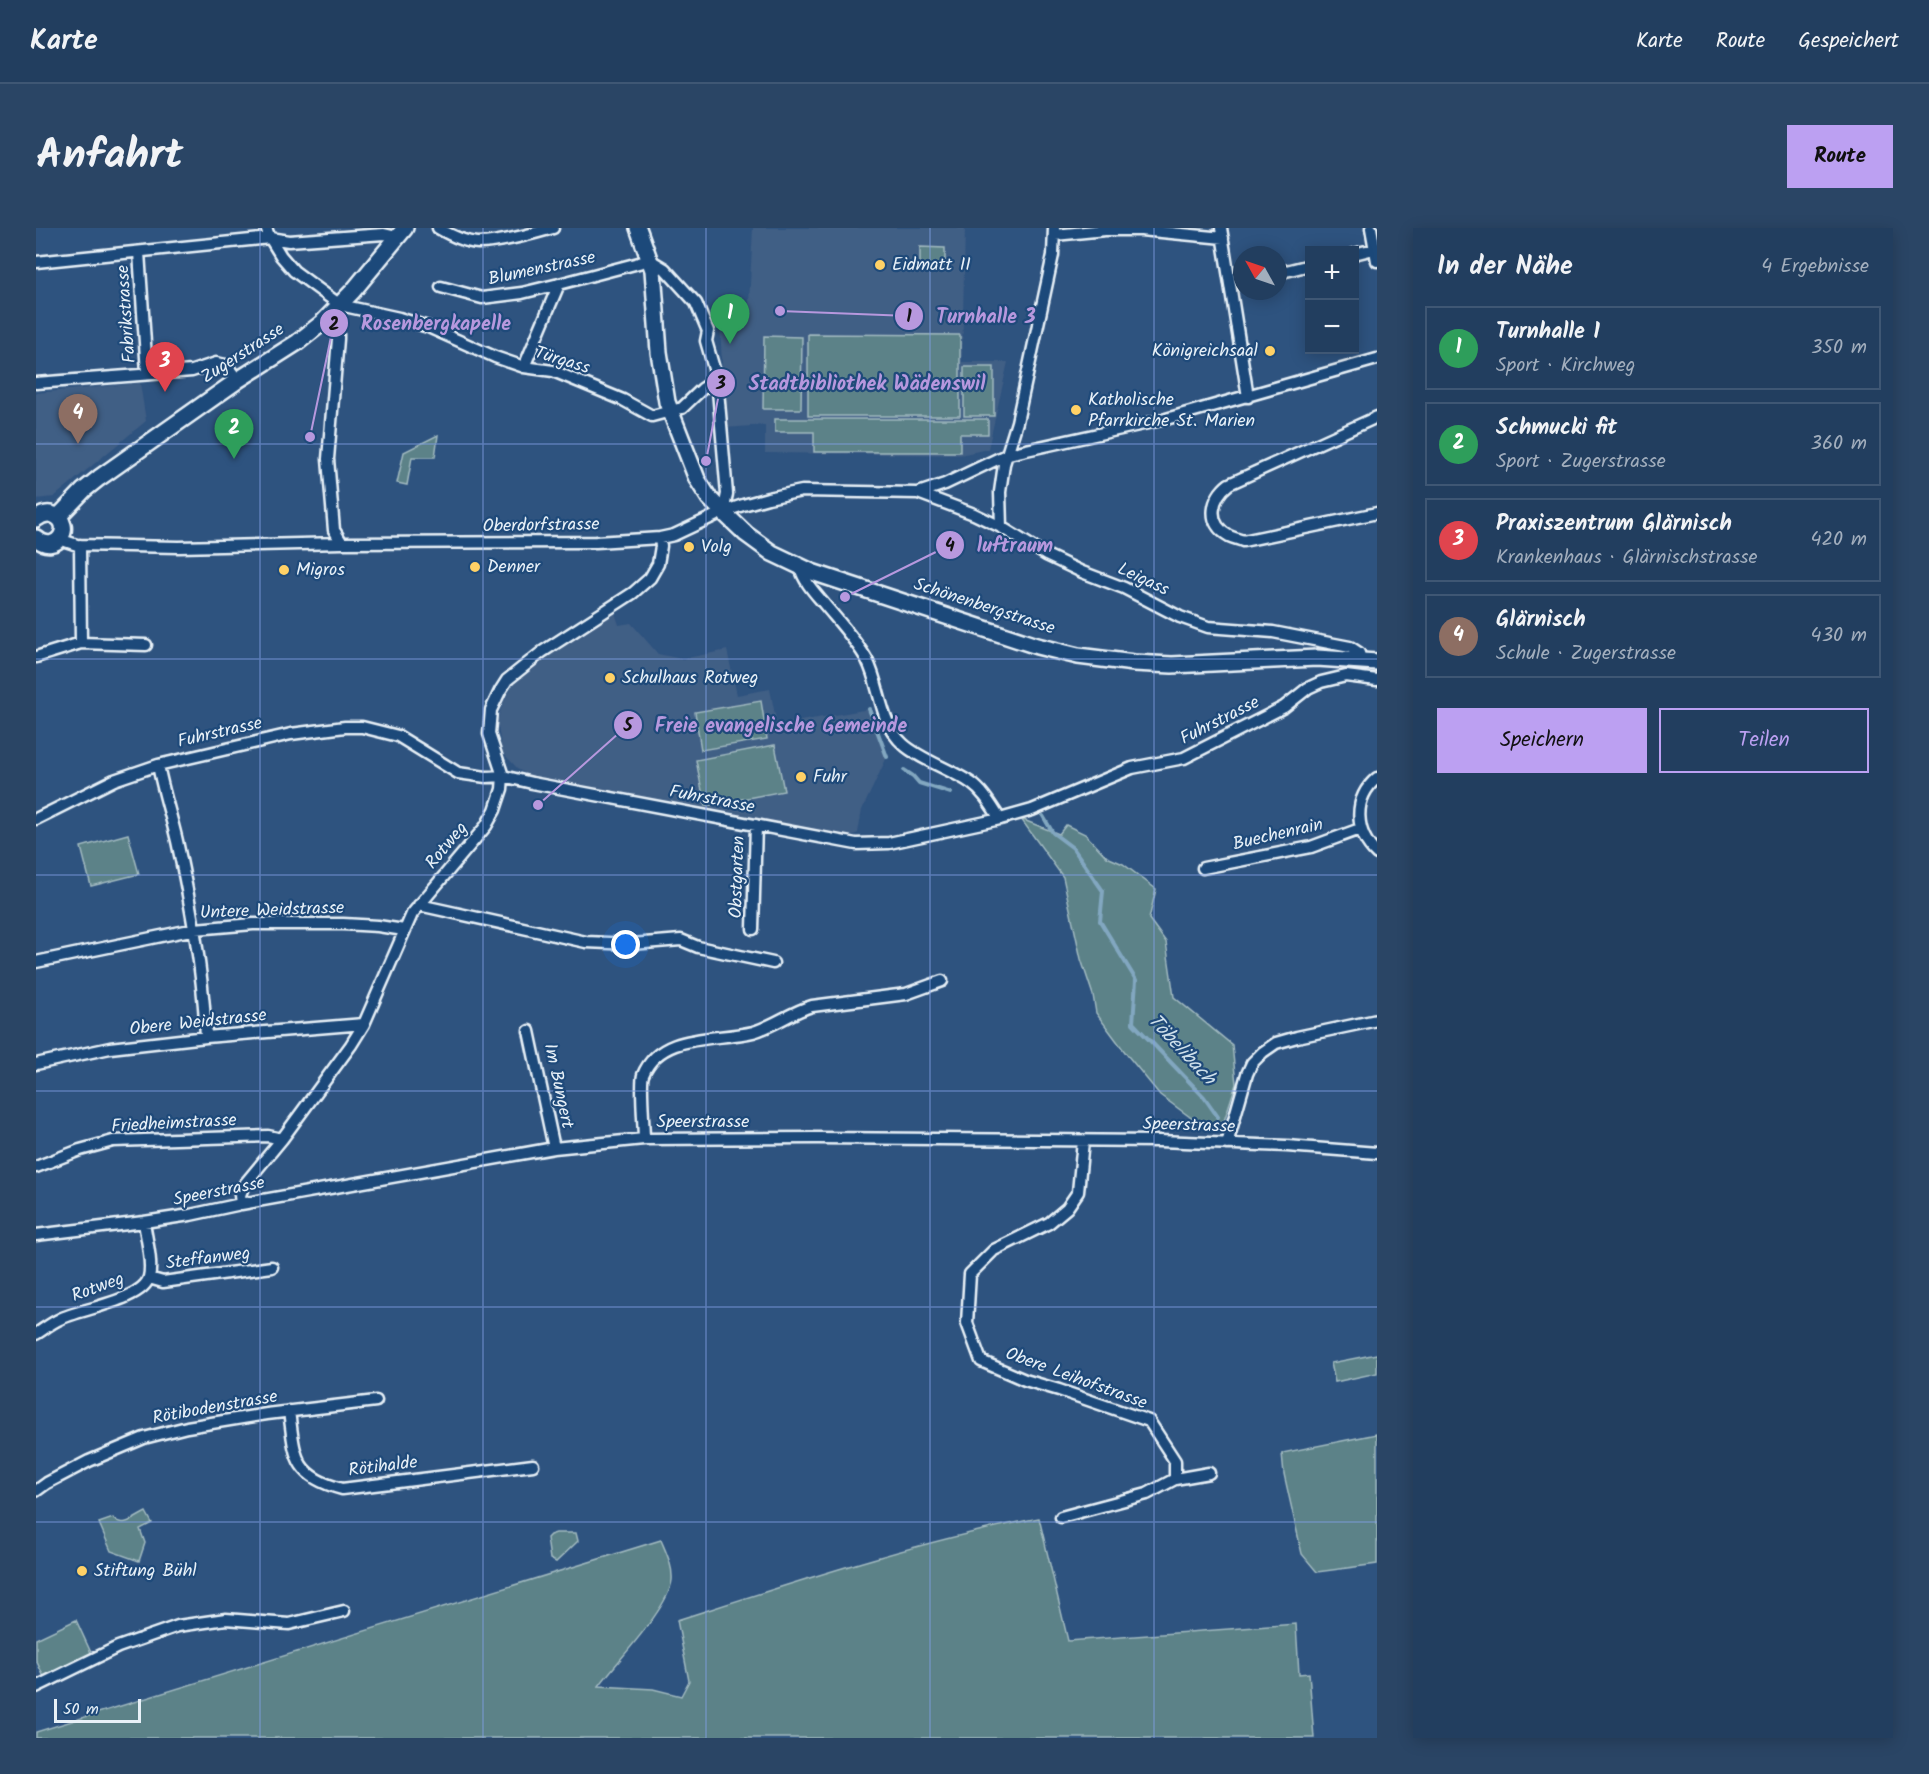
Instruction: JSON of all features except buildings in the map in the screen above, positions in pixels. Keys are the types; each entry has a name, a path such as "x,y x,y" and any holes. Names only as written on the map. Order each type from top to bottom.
{"street":[{"path":"438,228 462,240 478,243 553,228"},
{"name":"Schönenbergstrasse","path":"638,228 650,260 654,282 659,352 670,412 697,478 709,498 765,548 800,567 1037,645 1078,656 1134,663 1172,664 1291,659 1377,662"},
{"path":"1371,228 1377,261"},
{"path":"1000,527 1000,492 1050,271 1054,231 1141,230 1222,233 1233,269"},
{"path":"36,262 140,252 268,233 289,241 401,232"},
{"name":"Zugerstrasse","path":"58,517 99,478 237,380 298,342 336,310 401,232"},
{"path":"268,233 281,256 294,271 336,310 338,339 328,459 334,530 342,543"},
{"path":"1359,253 1374,249"},
{"name":"Fabrikstrasse","path":"140,252 147,373"},
{"path":"650,260 665,269 696,303 708,330 706,340 717,379 727,494 723,512"},
{"name":"Blumenstrasse","path":"441,287 483,298 522,293 650,260"},
{"path":"1287,271 1305,267"},
{"path":"524,367 559,284"},
{"path":"1239,300 1248,397"},
{"name":"Türgass","path":"336,310 399,318 428,327 495,357 524,367 553,371 622,400 652,416 670,412"},
{"name":"Oberdorfstrasse","path":"60,539 72,545 179,547 342,543 592,542 660,538 674,535 723,512 768,498 802,491 918,493 945,484 1008,454 1166,419 1377,359"},
{"path":"36,383 192,370 216,363 226,365 237,380"},
{"path":"670,412 682,408 702,389 717,379"},
{"path":"1377,417 1229,484 1220,491 1215,500 1213,513 1217,524 1227,536 1242,541 1377,513"},
{"name":"Leigass","path":"918,493 960,508 1000,527 1046,555 1124,588 1180,617 1208,627 1273,632 1350,647 1359,653 1361,660"},
{"path":"36,519 48,513 58,517 63,525 62,535 56,543 46,544 36,538"},
{"name":"Rotweg","path":"242,1204 241,1190 282,1139 364,1024 412,914 486,826 494,813 500,799 503,776 489,734 491,710 500,691 507,680 542,652 633,593 650,578 658,564 660,538"},
{"path":"80,545 81,643"},
{"path":"800,567 809,586 855,640 868,663 882,710 895,734 904,745 973,784 1000,819"},
{"path":"36,657 81,643 146,645"},
{"name":"Fuhrstrasse","path":"36,819 114,780 158,765 291,734 362,727 398,736 458,774 503,776 856,844 889,843 1000,819 1058,800 1132,768 1184,758 1284,707 1308,688 1336,676 1377,680"},
{"path":"158,765 177,838 195,929 205,1008 206,1037"},
{"path":"1377,778 1365,794 1359,817 1360,829 1364,838 1377,854"},
{"name":"Obstgarten","path":"753,929 756,825"},
{"name":"Buechenrain","path":"1203,868 1311,847 1360,829"},
{"path":"419,905 586,942 632,944 681,940 698,947 773,963"},
{"name":"Untere Weidstrasse","path":"36,962 195,929 253,924 343,924 404,930"},
{"path":"644,1139 642,1076 657,1055 683,1042 752,1032 812,1006 906,994 942,981"},
{"path":"1227,1144 1247,1074 1252,1063 1263,1052 1276,1043 1297,1036 1377,1020"},
{"name":"Obere Weidstrasse","path":"36,1064 110,1048 206,1037 364,1024"},
{"name":"Im Bungert","path":"530,1030 554,1148"},
{"name":"Friedheimstrasse","path":"36,1167 80,1150 112,1141 268,1136 282,1139"},
{"name":"Speerstrasse","path":"36,1235 190,1215 554,1148 644,1139 839,1138 1083,1141 1227,1144 1377,1153"},
{"name":"Obere Leihofstrasse","path":"1083,1141 1078,1192 1067,1208 1049,1223 994,1250 970,1274 967,1323 981,1361 1025,1380 1149,1421 1175,1461 1175,1479"},
{"name":"Rotweg","path":"36,1334 61,1319 129,1296 142,1289 149,1278 144,1222"},
{"name":"Steffanweg","path":"149,1278 163,1282 272,1268"},
{"name":"Rötibodenstrasse","path":"36,1491 89,1461 144,1438 188,1427 289,1411 376,1401"},
{"name":"Rötihalde","path":"289,1411 295,1453 304,1472 323,1484 342,1489 533,1464"},
{"path":"1061,1517 1147,1494 1175,1479 1209,1473"},
{"path":"36,1687 118,1647 178,1626 226,1619 289,1624 344,1611"}],"shaded area":[{"path":"753,228 965,228 962,362 1008,362 988,449 960,455 765,453 765,425 725,428 720,324 748,321"},
{"path":"140,383 146,421 54,497 36,499 36,393"},
{"path":"615,613 619,625 631,623 658,654 682,659 727,650 737,695 770,689 777,725 869,709 887,757 862,810 858,833 849,837 545,780 519,770 502,752 497,721 503,703 513,685 532,667"}],"green space":[{"path":"920,247 945,248 945,266 920,266"},
{"path":"808,334 960,335 960,416 808,416"},
{"path":"764,336 802,337 801,409 763,409"},
{"path":"964,367 994,367 994,416 964,416"},
{"path":"775,419 988,419 988,434 960,434 960,452 814,452 814,432 775,432"},
{"path":"438,435 435,457 412,457 407,485 397,483 404,452"},
{"path":"761,701 767,739 701,750 695,712"},
{"path":"775,745 784,791 705,806 696,760"},
{"path":"1021,819 1059,834 1066,825 1085,834 1107,857 1123,864 1156,889 1149,919 1166,942 1174,997 1232,1045 1236,1084 1224,1121 1214,1125 1201,1125 1160,1095 1096,1013 1093,995 1081,959 1063,877"},
{"path":"128,834 139,874 91,886 81,847"},
{"path":"1377,1354 1377,1373 1335,1382 1331,1363"},
{"path":"1377,1434 1377,1564 1317,1572 1302,1554 1284,1474 1282,1453"},
{"path":"146,1512 152,1523 140,1529 145,1543 139,1561 111,1551 99,1523 113,1518 125,1522"},
{"path":"1039,1518 1068,1641 1296,1624 1299,1674 1309,1673 1314,1738 36,1738 36,1732 661,1540 671,1570 672,1580 669,1592 641,1634 599,1686 653,1689 681,1696 689,1681 677,1620 811,1577 902,1551"},
{"path":"556,1533 576,1533 578,1541 556,1562 550,1559 547,1538"},
{"path":"76,1620 92,1655 44,1677 36,1660 36,1639"}],"waterway":[{"name":"Töbelibach","path":"869,709 887,757"},
{"name":"Töbelibach","path":"904,770 919,783 951,793"},
{"name":"Töbelibach","path":"1043,816 1053,833 1073,848 1103,891 1100,921 1136,980 1133,1023 1204,1097 1218,1117"}],"place":[{"name":"Eidmatt II","path":"880,265"},
{"name":"Turnhalle 3","path":"780,311"},
{"name":"Turnhalle 1","path":"730,344"},
{"name":"Königreichsaal","path":"1270,351"},
{"name":"Praxiszentrum Glärnisch","path":"165,392"},
{"name":"Katholische Pfarrkirche St. Marien","path":"1076,410"},
{"name":"Rosenbergkapelle","path":"310,437"},
{"name":"Glärnisch","path":"78,444"},
{"name":"Schmucki fit","path":"234,459"},
{"name":"Stadtbibliothek Wädenswil","path":"706,461"},
{"name":"Volg","path":"689,547"},
{"name":"Denner","path":"475,567"},
{"name":"Migros","path":"284,570"},
{"name":"luftraum","path":"845,597"},
{"name":"Schulhaus Rotweg","path":"610,678"},
{"name":"Fuhr","path":"801,777"},
{"name":"Freie evangelische Gemeinde","path":"538,805"},
{"name":"Stiftung Bühl","path":"82,1571"}]}
